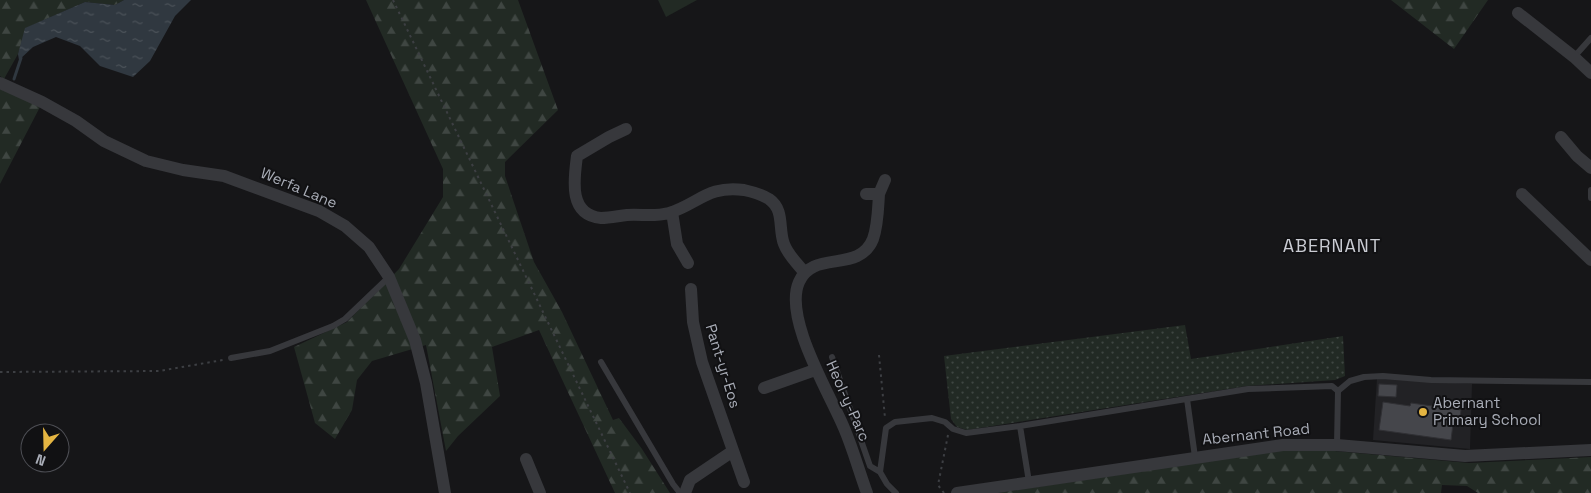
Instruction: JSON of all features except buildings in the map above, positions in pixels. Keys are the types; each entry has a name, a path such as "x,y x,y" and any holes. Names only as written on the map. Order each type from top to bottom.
{"street":[{"path":"1518,13 1574,57 1591,73"},
{"name":"Werfa Lane","path":"0,83 42,102 76,121 104,141 146,161 182,170 224,176 319,210 345,226 369,247 389,278 415,340 426,383 445,493"},
{"path":"626,129 576,156 575,198 584,211 598,218 629,215 655,216 672,212 712,192 733,189 756,192 770,200 781,214 783,242 789,254 804,272 815,265 853,259 863,254 873,240 877,222 872,194 886,180"},
{"path":"1561,137 1577,156 1591,168"},
{"path":"1522,194 1591,260"},
{"path":"672,212 677,244 688,263"},
{"name":"Heol-y-Parc","path":"804,272 798,284 796,300 799,322 816,370 845,430 867,493"},
{"name":"Pant-yr-Eos","path":"691,289 693,322 702,362 744,482"},
{"path":"764,388 816,370"},
{"name":"Abernant Road","path":"957,493 1282,444 1337,445 1465,456 1591,450"},
{"path":"685,493 690,480 733,451"},
{"path":"526,459 540,493"}],"lane":[{"path":"1574,57 1591,38"},
{"path":"1591,190 1591,198"},
{"path":"230,358 270,351 333,326 345,319 389,278"},
{"path":"832,357 870,466 880,472 887,484 896,493"},
{"path":"601,362 680,493"},
{"path":"1337,445 1338,391 1350,381 1364,377 1383,376 1431,380 1591,382"},
{"path":"880,472 886,428 895,422 932,418 945,422 953,429 966,433 1248,389 1332,386 1338,391"},
{"path":"1187,399 1195,457"},
{"path":"1020,426 1029,482"}],"path":[{"path":"393,0 630,493"},
{"path":"879,355 886,428"},
{"path":"0,372 159,371 230,358"},
{"path":"944,493 938,485 948,436 953,429"}],"shaded area":[{"name":"Abernant Primary School","path":"1377,378 1472,384 1470,449 1373,440"}],"green space":[{"path":"0,0 124,0 115,5 85,2 26,28 18,54 4,79 0,76"},
{"path":"366,0 518,0 558,110 505,162 505,176 534,262 562,312 613,420 619,418 642,449 670,493 615,493 539,330 492,347 500,396 458,436 446,451 426,345 372,361 357,380 352,410 335,439 315,423 294,347 347,322 399,269 443,197 443,169"},
{"path":"658,0 697,0 666,17"},
{"path":"1391,0 1488,0 1454,49"},
{"path":"0,88 41,105 0,184"},
{"path":"1185,325 1191,359 1343,336 1345,376 1335,380 1247,386 967,430 957,427 951,419 944,356"},
{"path":"1312,449 1469,463 1591,457 1591,493 1478,493 1467,486 1442,485 1441,493 996,493 1283,450"}],"water":[{"path":"124,0 191,0 175,16 150,61 133,77 100,66 80,46 56,37 33,47 19,60 18,54 25,28 85,2 115,5"}],"waterway":[{"path":"14,79 21,58"}],"place":[{"name":"Abernant Primary School","path":"1423,412"}],"district":[{"name":"ABERNANT","path":"1332,246"}]}
